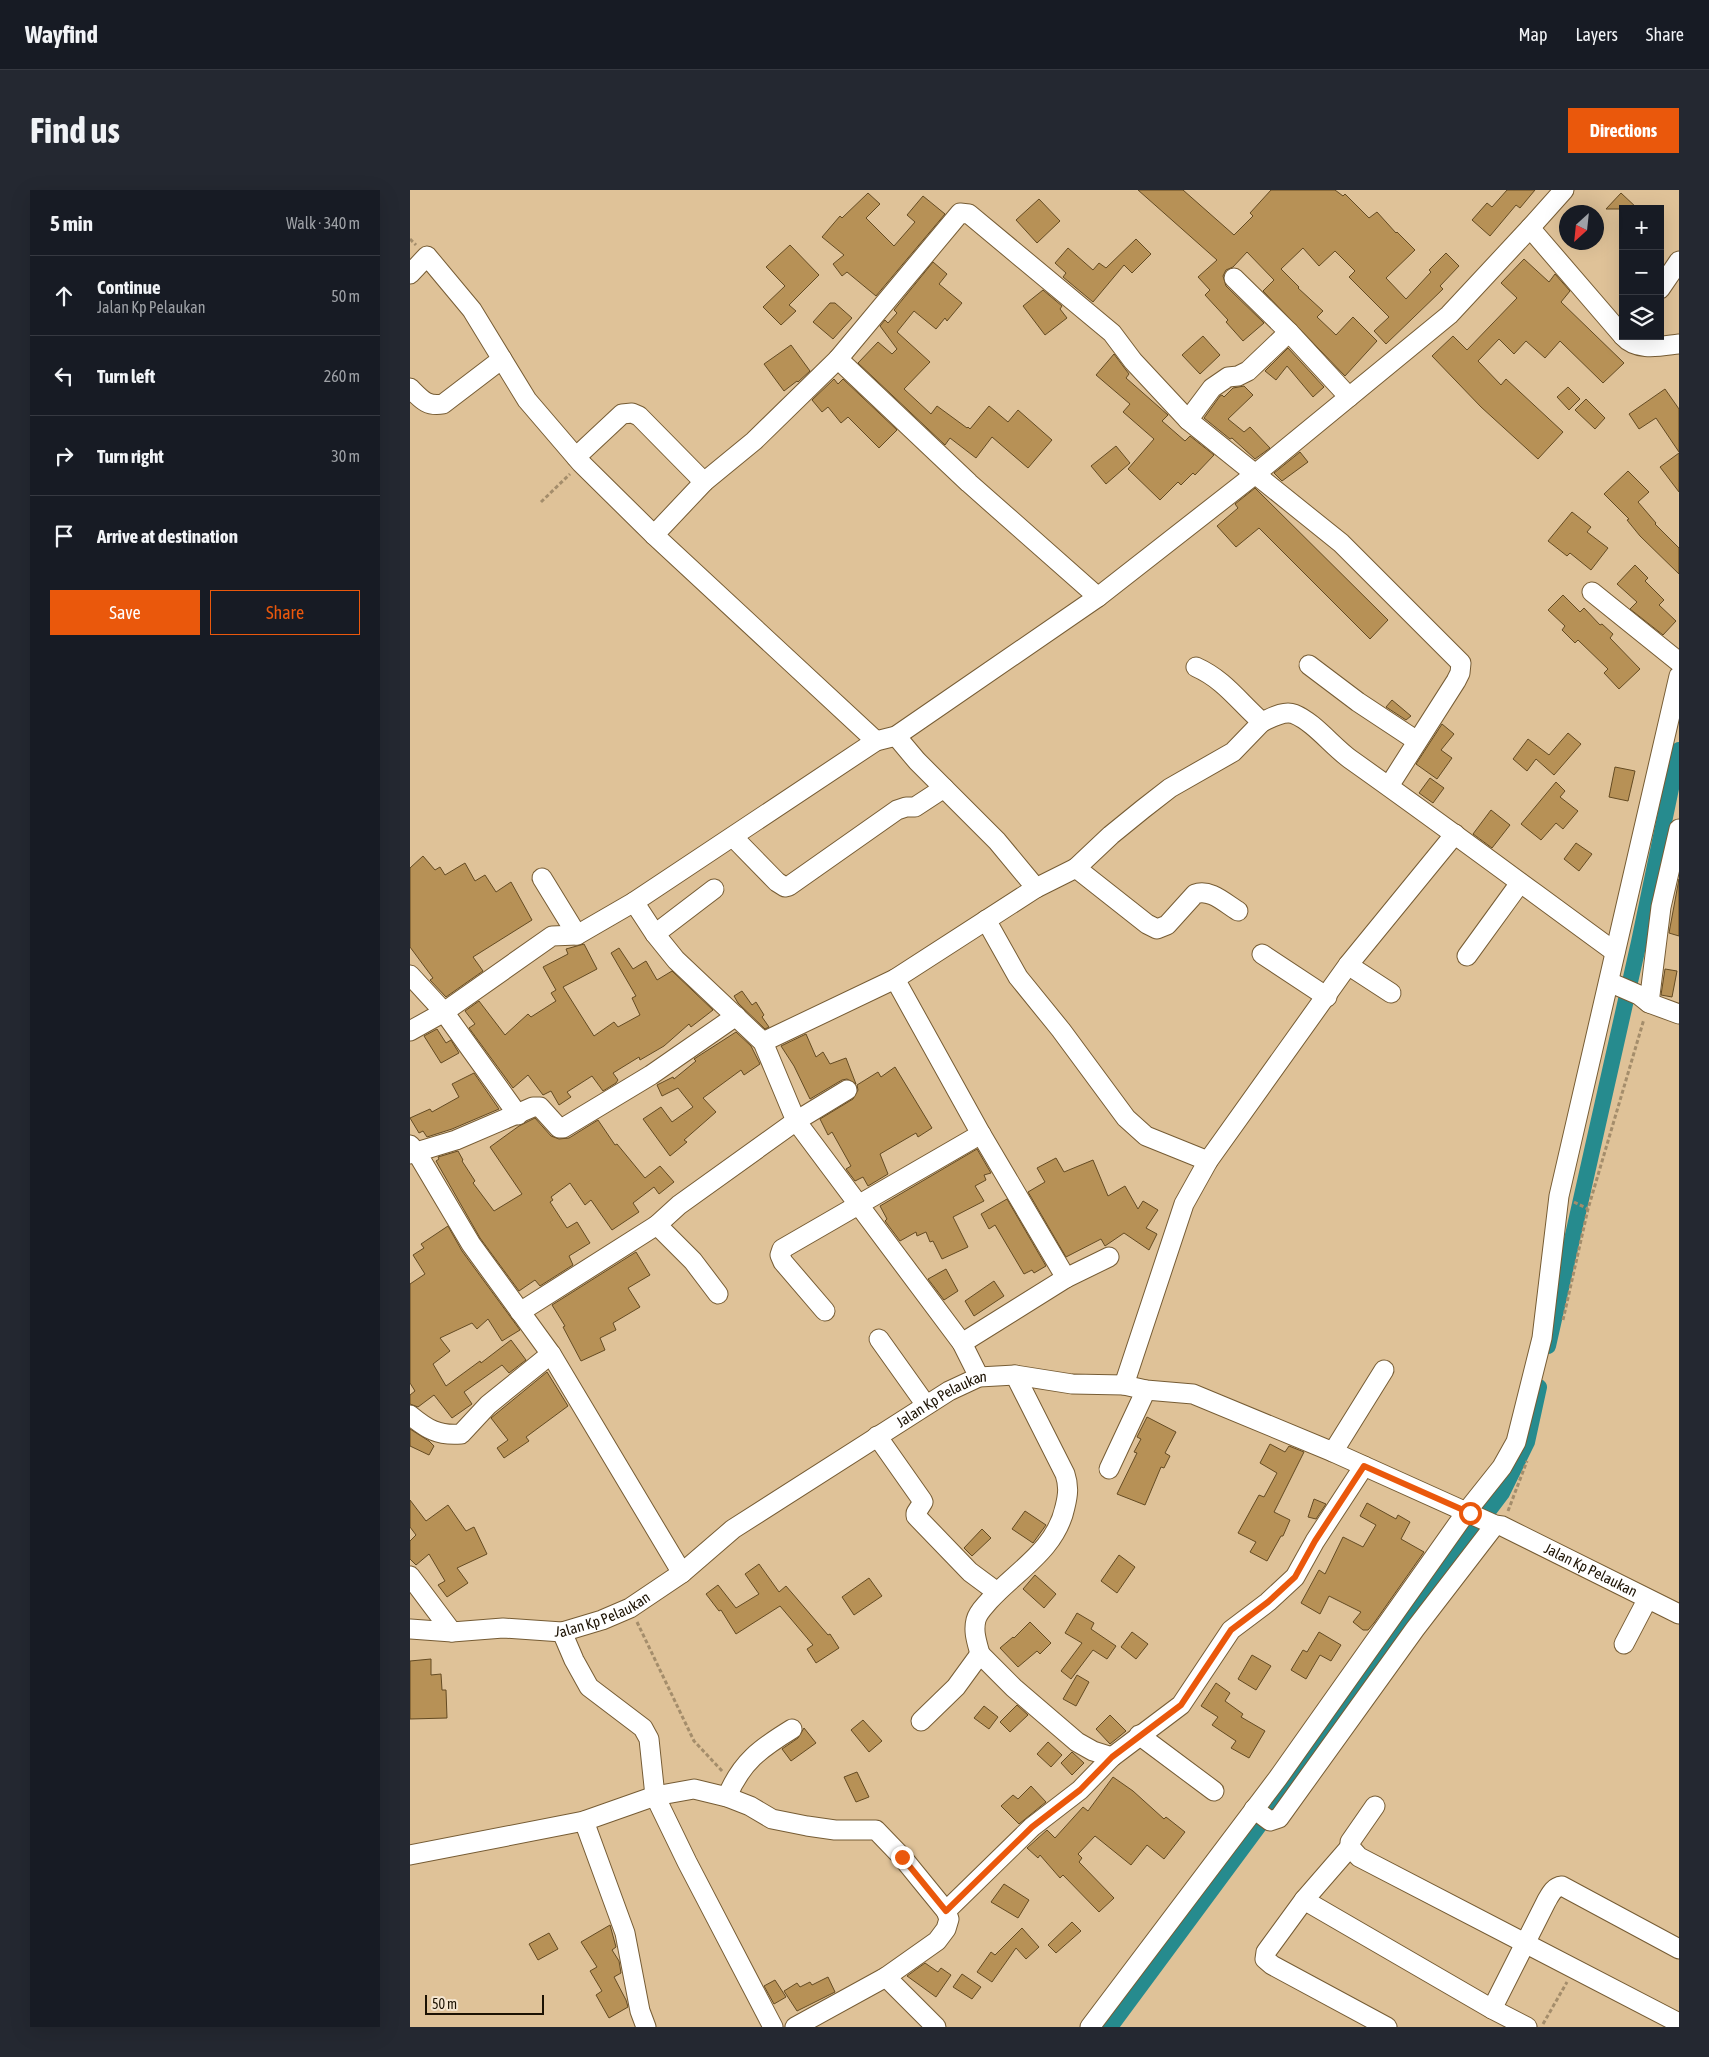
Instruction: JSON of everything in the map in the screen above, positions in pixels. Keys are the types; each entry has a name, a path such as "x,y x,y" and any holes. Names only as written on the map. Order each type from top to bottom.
{"street":[{"path":"410,1032 444,1012 552,936 577,936 634,902 876,741 896,736 1098,597 1254,475 1449,315 1564,190"},
{"path":"654,535 704,482 754,441 838,359 960,213 966,212 1112,333 1133,361 1188,420 1254,475 1341,543 1461,663 1460,673 1456,681 1389,786"},
{"path":"1530,228 1619,330"},
{"path":"410,274 427,256 472,310 527,400 578,460 654,535 876,741"},
{"path":"1664,283 1679,262"},
{"path":"1234,278 1349,397"},
{"path":"1188,420 1212,388 1228,377 1238,376 1248,371 1288,332"},
{"path":"1628,340 1633,344 1648,347 1679,344"},
{"path":"410,388 427,404 443,404 502,359"},
{"path":"838,359 969,484 1098,597"},
{"path":"578,460 622,414 632,413 639,416 704,482"},
{"path":"1592,592 1679,662"},
{"path":"1309,665 1358,702 1417,741"},
{"path":"1196,667 1210,673 1224,683 1262,722"},
{"path":"1615,952 1679,676"},
{"path":"763,1042 895,979 1036,888 1076,868 1111,835 1170,788 1233,752 1262,722 1284,713 1293,713 1304,720 1348,758 1615,952 1631,992 1679,1014"},
{"path":"896,736 944,788 998,841 1036,888"},
{"path":"733,837 777,882 785,887 897,810 915,807 944,788"},
{"path":"1090,2027 1261,1814 1429,1565 1502,1467 1516,1442 1542,1338 1559,1196 1631,992 1671,895 1679,829"},
{"path":"1124,1385 1184,1204 1208,1161 1327,997 1348,965 1455,834"},
{"path":"1076,868 1146,924 1157,929 1167,925 1195,894 1201,891 1210,893 1238,911"},
{"path":"542,878 577,936"},
{"path":"1467,956 1520,883"},
{"path":"655,934 714,889"},
{"path":"634,902 655,934 676,960 763,1042 796,1121 962,1343 979,1377"},
{"path":"986,920 1018,977 1061,1030 1126,1118 1146,1136 1208,1161"},
{"path":"1262,954 1327,997"},
{"path":"1348,965 1391,993"},
{"path":"410,975 444,1012 518,1115"},
{"path":"895,979 981,1134 1066,1278"},
{"path":"682,1573 551,1354 471,1244 412,1151 518,1115 533,1107 540,1107 559,1128 563,1128 651,1075 736,1016"},
{"path":"520,1312 656,1225 679,1205 796,1121 847,1090"},
{"path":"825,1311 782,1262 780,1255 782,1250 981,1134"},
{"path":"656,1225 693,1261 718,1294"},
{"path":"962,1343 1066,1278 1109,1257"},
{"path":"879,1340 926,1405"},
{"path":"410,1415 437,1433 446,1435 461,1434 488,1405 551,1354"},
{"path":"1333,1452 1384,1370"},
{"path":"1015,1375 1065,1474 1068,1483 1068,1493 1064,1515 1051,1539 1032,1562 997,1592 976,1618 975,1635 980,1654 1014,1688 1076,1742 1093,1751 1112,1757"},
{"name":"Jalan Kp Pelaukan","path":"410,1629 452,1632 503,1628 562,1632 602,1620 630,1608 682,1573 732,1529 948,1391 979,1377 1015,1375 1072,1384 1124,1385 1146,1390 1193,1394 1333,1452 1499,1525 1679,1614"},
{"path":"1109,1469 1146,1390"},
{"path":"877,1436 923,1502 917,1510 916,1516 970,1572 997,1592"},
{"path":"946,1911 1032,1827 1080,1790 1112,1757 1181,1705 1231,1630 1268,1602 1295,1577 1315,1541 1364,1466"},
{"path":"1261,1814 1279,1818 1452,1580 1499,1525"},
{"path":"1429,1565 1452,1580"},
{"path":"410,1576 452,1632"},
{"path":"1624,1644 1648,1600"},
{"path":"562,1632 574,1660 590,1687 643,1728 649,1739 655,1796 687,1862 773,2027"},
{"path":"921,1721 956,1687 980,1654"},
{"path":"730,1789 760,1750 792,1729"},
{"path":"1139,1735 1214,1791"},
{"path":"410,1855 584,1821 655,1796 694,1789 730,1789 772,1819 835,1830 876,1830 902,1857 946,1911 949,1919 946,1929 937,1941 886,1978 795,2027"},
{"path":"1375,1806 1350,1842 1350,1847 1304,1900 1266,1952 1265,1959 1272,1965 1387,2027"},
{"path":"584,1821 625,1933 644,2026"},
{"path":"1350,1847 1359,1857 1575,1967 1679,2023"},
{"path":"1492,2009 1551,1894 1554,1889 1562,1886 1679,1949"},
{"path":"1304,1900 1492,2009 1527,2027"},
{"path":"886,1978 936,2027"}],"path":[{"path":"542,502 578,460"},
{"path":"1561,1326 1588,1209 1631,992"},
{"path":"1584,1206 1588,1209"},
{"path":"1499,1525 1527,1461"},
{"path":"630,1608 694,1741 730,1789"},
{"path":"1542,2027 1575,1967"}],"building":[{"path":"1138,190 1183,190 1234,235 1253,216 1250,213 1271,190 1335,190 1343,196 1345,194 1369,218 1377,212 1415,250 1386,278 1406,299 1431,272 1429,270 1446,253 1459,266 1440,286 1443,289 1386,344 1374,331 1389,317 1349,277 1355,271 1335,251 1319,266 1303,248 1281,269 1323,311 1317,317 1336,335 1353,317 1377,341 1345,376 1263,291 1274,280 1247,252 1233,267 1226,270 1223,276 1226,286 1264,323 1243,341 1226,322 1228,320 1205,295 1210,290 1198,277 1217,260"},
{"path":"1507,190 1535,190 1520,208 1516,205 1490,236 1472,220 1487,203 1492,207"},
{"path":"868,193 880,204 866,218 894,246 915,222 907,215 923,196 945,214 876,296 847,272 842,276 833,264 844,255 822,237 840,216 842,218"},
{"path":"1621,193 1634,205 1619,205 1619,209 1606,209"},
{"path":"1039,199 1060,221 1037,243 1016,220"},
{"path":"1136,239 1151,254 1132,273 1124,265 1093,302 1063,277 1066,273 1055,263 1068,248 1093,270 1099,263 1106,268"},
{"path":"790,245 819,275 789,305 796,311 781,325 763,307 785,286 766,267"},
{"path":"1524,259 1549,282 1555,274 1570,291 1561,302 1624,363 1603,383 1560,341 1545,358 1526,341 1514,354 1499,339 1478,361 1501,385 1506,379 1563,432 1538,459 1481,407 1432,356 1453,336 1467,350 1517,298 1501,283"},
{"path":"933,262 947,274 939,284 962,303 947,321 945,318 936,329 914,311 897,332 930,362 904,389 931,414 937,406 970,429 989,406 1008,422 1018,410 1052,440 1028,468 992,437 976,458 950,438 945,445 858,363 878,342 892,354 897,349 880,326 885,320 888,323 897,313 894,310"},
{"path":"1043,290 1062,306 1060,309 1067,318 1045,335 1023,306"},
{"path":"830,303 835,303 852,318 833,339 813,322"},
{"path":"1203,336 1220,355 1200,374 1182,355"},
{"path":"791,345 810,371 784,391 764,364"},
{"path":"1288,348 1324,387 1313,397 1287,366 1276,380 1265,371"},
{"path":"1114,354 1129,374 1126,378 1168,415 1162,421 1185,441 1190,436 1214,455 1195,475 1193,473 1181,485 1178,482 1160,500 1128,469 1154,439 1123,412 1130,404 1096,375"},
{"path":"834,379 838,384 843,379 897,430 879,448 848,417 841,423 828,407 822,412 812,400"},
{"path":"1244,386 1253,395 1228,419 1244,432 1250,427 1270,448 1255,459 1232,438 1230,439 1204,418 1220,396 1224,397 1233,388"},
{"path":"1568,387 1580,399 1569,410 1557,397"},
{"path":"1665,389 1679,409 1679,452 1656,418 1639,429 1629,414"},
{"path":"1586,399 1605,418 1595,429 1575,410"},
{"path":"1116,446 1130,463 1106,484 1091,466"},
{"path":"1300,452 1308,462 1282,481 1274,473"},
{"path":"1679,453 1679,492 1660,467"},
{"path":"1628,471 1649,492 1638,502 1655,524 1679,548 1679,574 1640,536 1627,520 1629,519 1604,494"},
{"path":"1255,488 1388,620 1370,639 1259,528 1236,547 1217,526 1238,508 1235,504"},
{"path":"1572,512 1591,527 1587,532 1608,548 1591,570 1570,553 1567,556 1548,541"},
{"path":"1635,565 1648,578 1645,581 1664,600 1659,605 1676,621 1663,635 1630,609 1637,602 1617,584"},
{"path":"1563,595 1580,612 1584,608 1600,625 1602,624 1613,634 1610,638 1640,669 1619,689 1604,673 1608,669 1578,640 1575,643 1562,630 1565,626 1548,610"},
{"path":"1392,700 1411,716 1406,720 1386,707"},
{"path":"1442,724 1454,734 1441,750 1452,758 1437,779 1416,764"},
{"path":"1568,733 1581,744 1554,775 1536,759 1527,771 1513,759 1528,739 1549,755"},
{"path":"1615,767 1635,771 1628,801 1609,797"},
{"path":"1430,778 1444,788 1433,803 1419,793"},
{"path":"1556,782 1565,791 1560,797 1578,811 1563,829 1556,823 1541,840 1521,824"},
{"path":"1491,810 1510,825 1492,848 1473,834"},
{"path":"1576,843 1592,854 1579,871 1564,859"},
{"path":"423,856 435,870 440,867 445,875 465,863 475,881 485,875 496,892 511,882 532,920 473,957 483,971 446,997 430,980 433,978 410,947 410,868"},
{"path":"1679,879 1679,936 1669,933"},
{"path":"584,944 597,969 563,987 594,1036 614,1022 618,1027 640,1015 632,998 636,996 611,953 619,948 633,969 646,961 657,980 672,971 713,1010 691,1027 689,1024 664,1046 640,1060 639,1057 613,1073 618,1080 616,1083 603,1091 592,1076 567,1092 571,1097 559,1105 551,1091 543,1095 528,1075 513,1088 469,1028 475,1024 465,1011 479,1001 505,1035 528,1014 531,1017 556,1001 551,993 556,990 543,967 568,954 566,949"},
{"path":"1665,969 1677,971 1672,997 1661,995"},
{"path":"742,991 752,1005 756,1002 764,1015 762,1017 769,1027 765,1029 738,1003 734,996"},
{"path":"437,1029 446,1043 451,1040 459,1053 441,1063 424,1036"},
{"path":"736,1032 751,1046 760,1064 744,1075 741,1070 703,1098 716,1112 684,1140 687,1142 670,1156 643,1119 661,1107 672,1122 693,1107 678,1088 662,1096 657,1085 673,1077 674,1079 696,1061 694,1059"},
{"path":"806,1034 816,1057 823,1052 830,1064 846,1058 856,1084 847,1079 842,1080 810,1099 794,1066 781,1046"},
{"path":"895,1067 932,1128 918,1137 916,1133 880,1154 888,1174 868,1186 863,1177 855,1181 846,1169 851,1166 832,1132 828,1135 820,1119 853,1099 858,1090 857,1085 878,1072 881,1077"},
{"path":"474,1073 499,1109 452,1129 427,1137 423,1131 419,1133 410,1118 430,1109 432,1112 459,1097 452,1084"},
{"path":"535,1118 551,1136 559,1139 569,1138 598,1120 615,1145 617,1144 645,1178 660,1166 674,1182 659,1194 654,1187 633,1203 639,1212 612,1230 591,1200 585,1205 570,1183 551,1197 553,1200 550,1202 567,1228 577,1222 590,1243 569,1256 573,1265 540,1286 535,1280 519,1291 480,1238 436,1161 439,1159 438,1157 458,1151 475,1181 473,1183 494,1211 522,1194 490,1147 519,1126"},
{"path":"977,1149 991,1173 984,1175 986,1180 975,1186 984,1201 953,1217 968,1247 942,1259 933,1241 930,1242 926,1232 917,1236 916,1232 900,1241 885,1221 887,1219 880,1206"},
{"path":"1056,1158 1064,1172 1093,1160 1108,1196 1125,1186 1138,1209 1143,1201 1158,1210 1146,1228 1157,1234 1149,1250 1124,1233 1105,1246 1101,1239 1066,1257 1028,1192 1045,1182 1037,1168"},
{"path":"1007,1199 1046,1266 1034,1273 1032,1270 1024,1274 995,1225 989,1229 981,1214"},
{"path":"448,1226 462,1251 520,1330 502,1341 488,1319 477,1329 472,1323 440,1338 450,1351 433,1364 446,1386 511,1340 526,1360 509,1373 502,1365 464,1392 472,1404 452,1418 434,1395 418,1407 410,1404 410,1395 415,1391 410,1383 410,1284 425,1274 413,1255 424,1248 421,1244"},
{"path":"636,1252 650,1275 628,1288 640,1307 613,1323 616,1330 600,1338 605,1350 581,1361 563,1327 565,1326 552,1305"},
{"path":"946,1269 958,1291 944,1300 928,1279"},
{"path":"994,1281 1004,1296 974,1316 965,1301"},
{"path":"547,1372 568,1406 526,1437 529,1441 504,1458 497,1448 508,1440 491,1418"},
{"path":"1147,1417 1176,1432 1165,1453 1170,1456 1164,1468 1161,1467 1145,1505 1117,1494 1137,1453 1134,1452 1141,1439 1137,1437"},
{"path":"410,1429 434,1446 429,1455 410,1446"},
{"path":"1270,1444 1285,1452 1289,1446 1304,1452 1274,1512 1290,1520 1283,1536 1281,1536 1267,1561 1250,1552 1256,1542 1238,1533 1259,1495 1264,1497 1277,1473 1260,1463"},
{"path":"1314,1499 1326,1504 1316,1519 1308,1517"},
{"path":"410,1500 426,1521 448,1505 466,1531 474,1527 487,1554 457,1568 468,1583 447,1597 438,1585 445,1581 429,1554 416,1565 410,1559 410,1541 416,1535 410,1527"},
{"path":"1367,1503 1396,1519 1398,1515 1410,1522 1401,1539 1424,1552 1374,1623 1368,1630 1363,1630 1353,1622 1361,1612 1329,1596 1320,1614 1301,1603 1319,1570 1325,1574 1343,1537 1363,1547 1376,1525 1360,1516"},
{"path":"1025,1511 1046,1525 1033,1543 1012,1529"},
{"path":"982,1529 991,1538 972,1556 964,1548"},
{"path":"1119,1555 1135,1567 1117,1593 1101,1581"},
{"path":"759,1564 779,1592 786,1586 828,1635 830,1634 839,1648 816,1663 807,1649 813,1645 780,1606 736,1634 721,1610 719,1611 706,1594 718,1585 736,1608 759,1594 745,1574"},
{"path":"1035,1575 1056,1594 1044,1608 1023,1589"},
{"path":"869,1578 882,1596 854,1615 842,1597"},
{"path":"1077,1613 1094,1623 1091,1629 1116,1646 1107,1659 1093,1650 1071,1679 1061,1671 1082,1643 1065,1633"},
{"path":"1030,1622 1051,1643 1040,1654 1037,1651 1018,1667 1000,1648 1014,1638"},
{"path":"1132,1632 1148,1644 1136,1659 1121,1647"},
{"path":"1319,1632 1341,1645 1331,1661 1320,1655 1306,1679 1291,1670 1303,1650 1307,1652"},
{"path":"1252,1655 1271,1666 1256,1690 1238,1679"},
{"path":"431,1659 431,1675 441,1674 442,1690 446,1690 447,1718 410,1719 410,1661"},
{"path":"1077,1675 1089,1682 1076,1706 1063,1699"},
{"path":"1216,1683 1230,1693 1225,1701 1243,1714 1241,1717 1265,1731 1249,1758 1231,1748 1236,1741 1212,1725 1218,1717 1201,1706"},
{"path":"1017,1705 1028,1715 1010,1732 1000,1722"},
{"path":"984,1706 998,1717 989,1729 974,1718"},
{"path":"1110,1715 1126,1731 1110,1744 1096,1729"},
{"path":"863,1720 882,1741 869,1752 851,1730"},
{"path":"804,1728 816,1743 791,1761 782,1749 798,1738"},
{"path":"1048,1742 1062,1755 1051,1767 1037,1754"},
{"path":"1072,1752 1084,1763 1072,1775 1061,1763"},
{"path":"857,1772 869,1797 856,1802 844,1777"},
{"path":"1113,1777 1133,1791 1164,1819 1166,1817 1185,1832 1164,1859 1147,1845 1131,1865 1095,1836 1078,1854 1082,1858 1079,1862 1114,1898 1099,1912 1063,1875 1060,1878 1040,1855 1038,1858 1027,1848 1047,1830 1055,1838 1083,1807 1088,1811"},
{"path":"1031,1786 1046,1802 1019,1824 1001,1806 1013,1795 1018,1799"},
{"path":"1004,1884 1029,1900 1018,1918 991,1902"},
{"path":"1072,1922 1081,1931 1056,1953 1048,1945"},
{"path":"610,1925 616,1947 612,1950 619,1961 621,1973 614,1977 628,2007 609,2018 596,1995 602,1991 590,1971 597,1967 581,1942"},
{"path":"1022,1928 1039,1947 1026,1959 1016,1948 992,1982 977,1972 991,1952 995,1955"},
{"path":"549,1933 558,1949 538,1960 529,1944"},
{"path":"925,1963 938,1972 941,1968 951,1975 936,1997 907,1976"},
{"path":"962,1974 981,1987 972,1999 953,1987"},
{"path":"828,1977 835,1992 797,2011 784,1991 797,1983 800,1987 810,1982 812,1985"},
{"path":"775,1980 786,1997 774,2004 764,1986"}],"waterway":[{"path":"1548,1346 1639,942 1679,750"},
{"path":"1110,2027 1269,1812 1430,1588 1502,1493 1527,1442 1539,1387"}],"route":[{"path":"902,1857 946,1911 1032,1827 1080,1790 1112,1757 1181,1705 1231,1630 1268,1602 1295,1577 1315,1541 1364,1466 1470,1513"}]}
